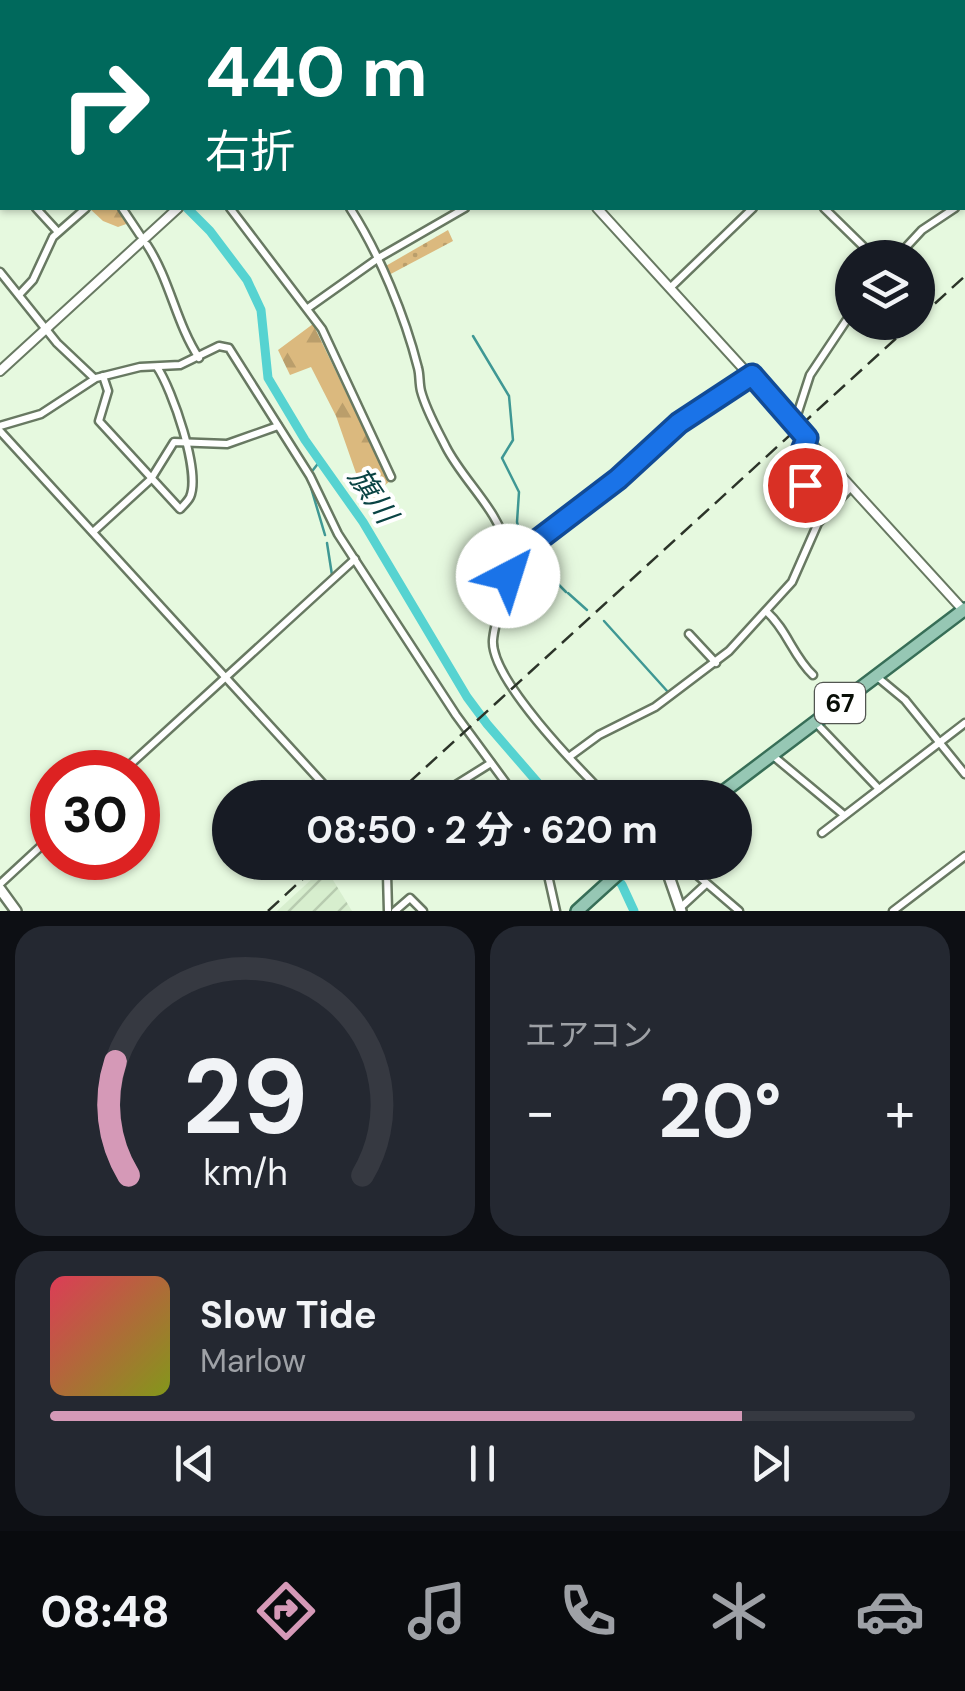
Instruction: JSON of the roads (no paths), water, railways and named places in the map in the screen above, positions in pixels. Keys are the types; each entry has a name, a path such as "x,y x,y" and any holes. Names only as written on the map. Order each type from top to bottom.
{"main road":[{"name":"67","path":"738,780 965,610"},
{"path":"577,911 611,880"},
{"path":"670,880 680,909"},
{"path":"0,887 16,911"}],"street":[{"path":"38,210 58,232"},
{"path":"20,294 33,280 58,232 84,210"},
{"path":"123,210 140,235"},
{"path":"0,371 176,210"},
{"path":"232,210 308,308 336,356 390,477"},
{"path":"351,210 378,259 405,326 426,403 447,450 501,531 509,562 494,633 494,654 513,688 591,780"},
{"path":"308,308 378,259 462,210"},
{"path":"598,210 965,610"},
{"path":"670,288 751,210"},
{"path":"826,210 857,240"},
{"path":"913,240 952,210"},
{"path":"147,245 164,273 198,358"},
{"path":"0,272 82,369 99,377 108,391 99,421 180,509 192,488 186,442 157,366"},
{"path":"790,420 798,412 810,374 835,337"},
{"path":"320,780 0,429 41,414 99,377 180,365 219,346 229,348 310,476 338,534 504,780"},
{"path":"509,562 618,479 679,423 752,375"},
{"path":"93,532 151,479 172,444 226,444 278,426"},
{"path":"807,438 800,449 800,468 818,523"},
{"path":"568,756 655,708 716,664 767,612 796,574 818,523 852,487"},
{"path":"146,750 355,559"},
{"path":"767,612 777,620 797,660 813,674"},
{"path":"689,634 716,664"},
{"path":"876,676 905,700 965,774"},
{"path":"814,722 878,789"},
{"path":"822,832 965,723"},
{"path":"772,754 844,816"},
{"path":"464,780 491,763"},
{"path":"894,911 965,856"},
{"path":"0,887 30,858"},
{"path":"388,880 392,911 410,898 422,911"},
{"path":"549,880 556,911"},
{"path":"702,880 740,911"},
{"path":"680,909 706,884"}],"waterway":[{"name":"旗川","path":"189,210 247,280 261,310 268,378 305,440 363,522 467,697 535,780"},
{"path":"473,336 509,396 513,440 502,458 519,492 517,522 523,546"},
{"path":"313,470 320,461"},
{"path":"309,481 325,535"},
{"path":"319,587 332,575 327,543"},
{"path":"526,555 541,568"},
{"path":"543,570 548,574"},
{"path":"551,577 566,592"},
{"path":"568,593 587,610"},
{"path":"604,621 668,692"},
{"name":"旗川","path":"618,880 634,911"}],"railway":[{"path":"935,303 965,276"},
{"path":"412,780 894,340"},
{"path":"268,911 302,880"}]}
